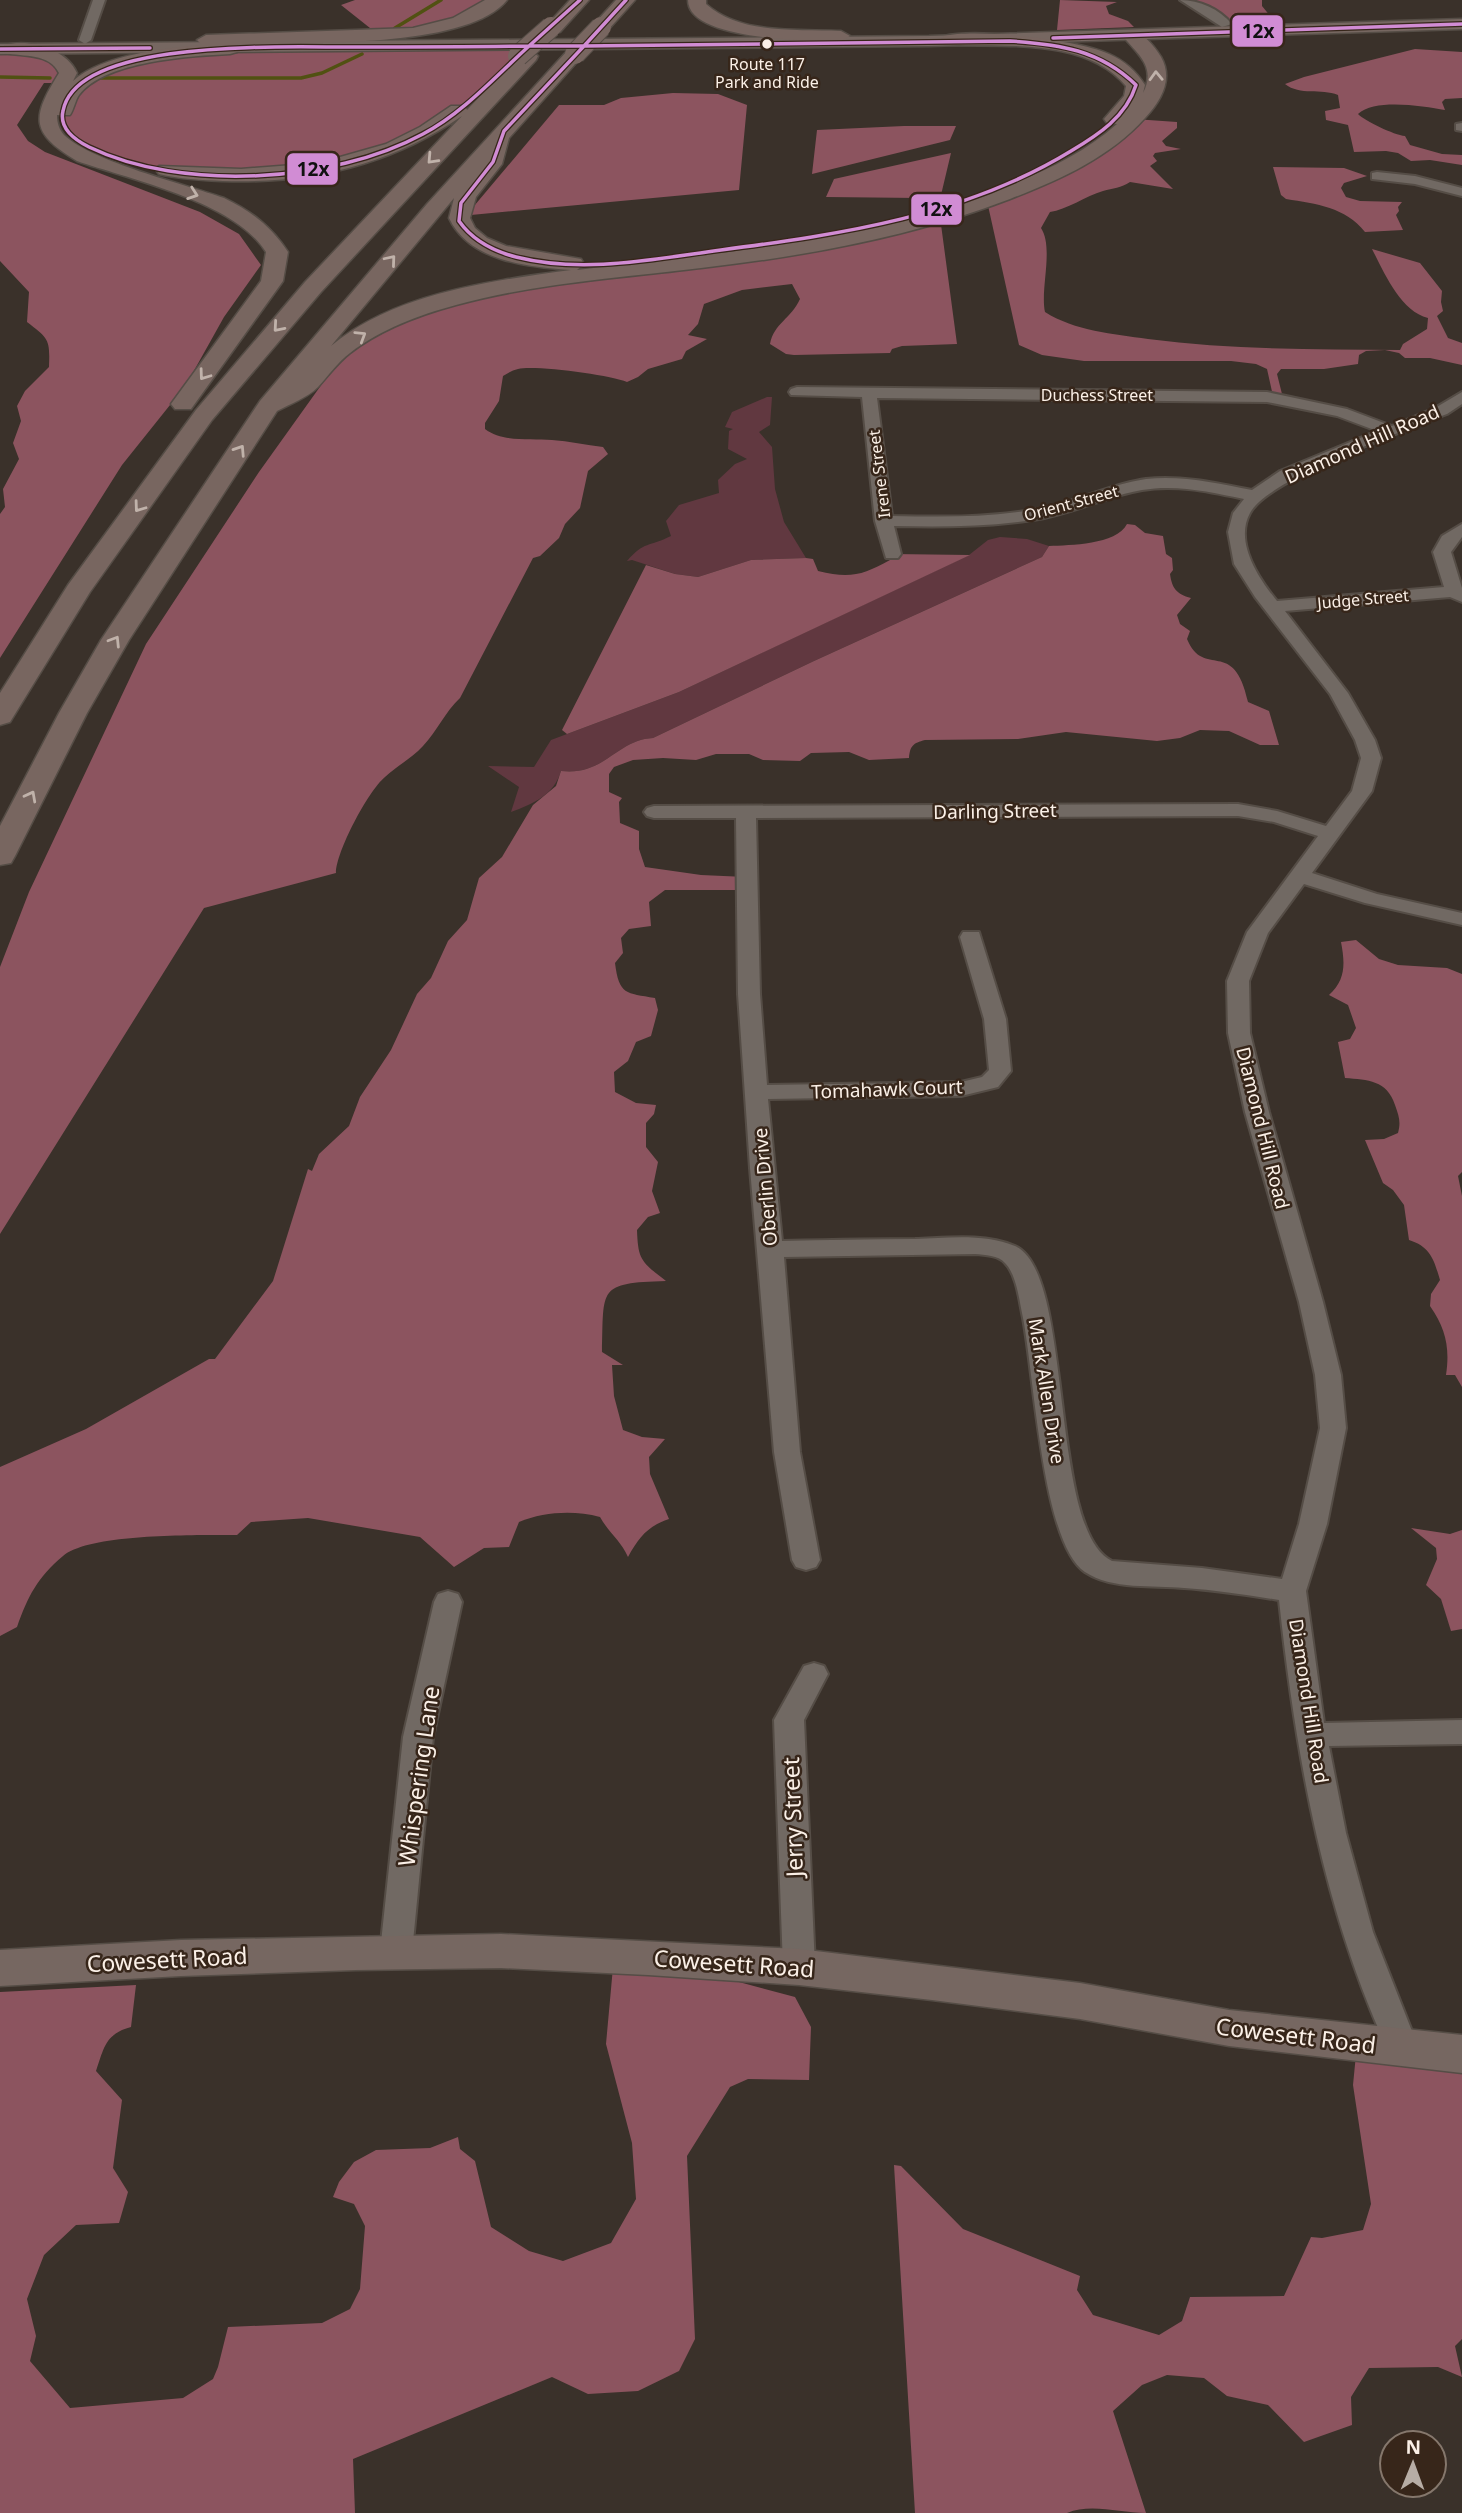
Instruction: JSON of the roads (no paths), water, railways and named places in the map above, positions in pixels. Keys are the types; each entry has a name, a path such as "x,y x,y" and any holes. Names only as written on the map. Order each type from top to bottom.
{"highway":[{"path":"202,40 413,33 459,22 498,0"},
{"path":"0,856 73,713 115,640 268,406 434,208 626,0"},
{"path":"697,0 697,6 707,16 741,28 774,33 841,36"},
{"path":"49,634 204,415 245,365 523,56 563,17"},
{"path":"268,406 307,384 331,357 372,330 422,308 449,300 509,286 766,254 874,234 943,216 1036,181 1108,142 1136,117 1152,98 1158,82 1155,61 1147,49 1123,32"},
{"path":"499,137 495,160 461,205 458,218 467,232 488,246 524,258 568,264 613,263 818,236 886,222 970,197 1041,168 1077,147 1122,111 1135,91 1134,80 1119,66 1074,49 1029,43 950,40"},
{"path":"83,44 46,114 53,136 84,156 217,202 237,212 256,223 277,252 272,281 171,421"},
{"path":"4,46 53,56 62,61 68,73"},
{"path":"230,48 154,56 96,76 69,94 63,105 66,127 75,139 90,149 149,168 230,175 335,165 395,148 422,136 523,56"},
{"path":"0,716 49,634 137,471"}],"main road":[{"path":"83,44 230,48 950,40 1462,19"},
{"path":"4,46 202,40 1123,32 1226,24 1462,24"},
{"name":"Cowesett Road","path":"0,1968 181,1958 501,1951 799,1966 1080,2001 1228,2028 1462,2054"}],"street":[{"path":"83,44 99,0"},
{"path":"1186,0 1226,24"},
{"path":"1377,176 1415,180 1462,192"},
{"name":"Duchess Street","path":"797,392 1267,397 1341,412 1391,431"},
{"name":"Irene Street","path":"869,393 884,522 892,554"},
{"name":"Diamond Hill Road","path":"1403,2049 1357,1932 1331,1833 1311,1735 1292,1591 1322,1488 1332,1428 1328,1375 1311,1303 1257,1112 1239,1033 1238,981 1258,932 1362,791 1371,758 1366,740 1339,693 1272,607 1243,564 1237,532 1241,513 1255,496 1286,475 1441,411 1462,397"},
{"name":"Orient Street","path":"884,522 963,522 1043,514 1130,487 1161,483 1185,483 1255,496"},
{"path":"1458,594 1443,552 1448,540 1462,529"},
{"name":"Judge Street","path":"1272,607 1458,594"},
{"name":"Darling Street","path":"654,812 1238,810 1278,817 1332,834"},
{"name":"Oberlin Drive","path":"746,812 749,981 757,1092 787,1452 806,1560"},
{"path":"1299,876 1372,899 1462,919"},
{"name":"Tomahawk Court","path":"757,1092 961,1089 990,1082 1000,1071 995,1018 971,937"},
{"name":"Mark Allen Drive","path":"771,1249 975,1246 1000,1249 1017,1260 1035,1308 1066,1516 1090,1562 1115,1574 1169,1575 1292,1591"},
{"name":"Whispering Lane","path":"396,1952 418,1737 448,1602"},
{"name":"Jerry Street","path":"799,1966 789,1720 814,1674"},
{"path":"1311,1735 1462,1732"}],"waterway":[{"path":"395,28 441,0"},
{"path":"99,78 301,78 322,73 362,54"},
{"path":"0,77 50,78"}],"place":[{"name":"Route 117 Park and Ride","path":"767,44"}]}
